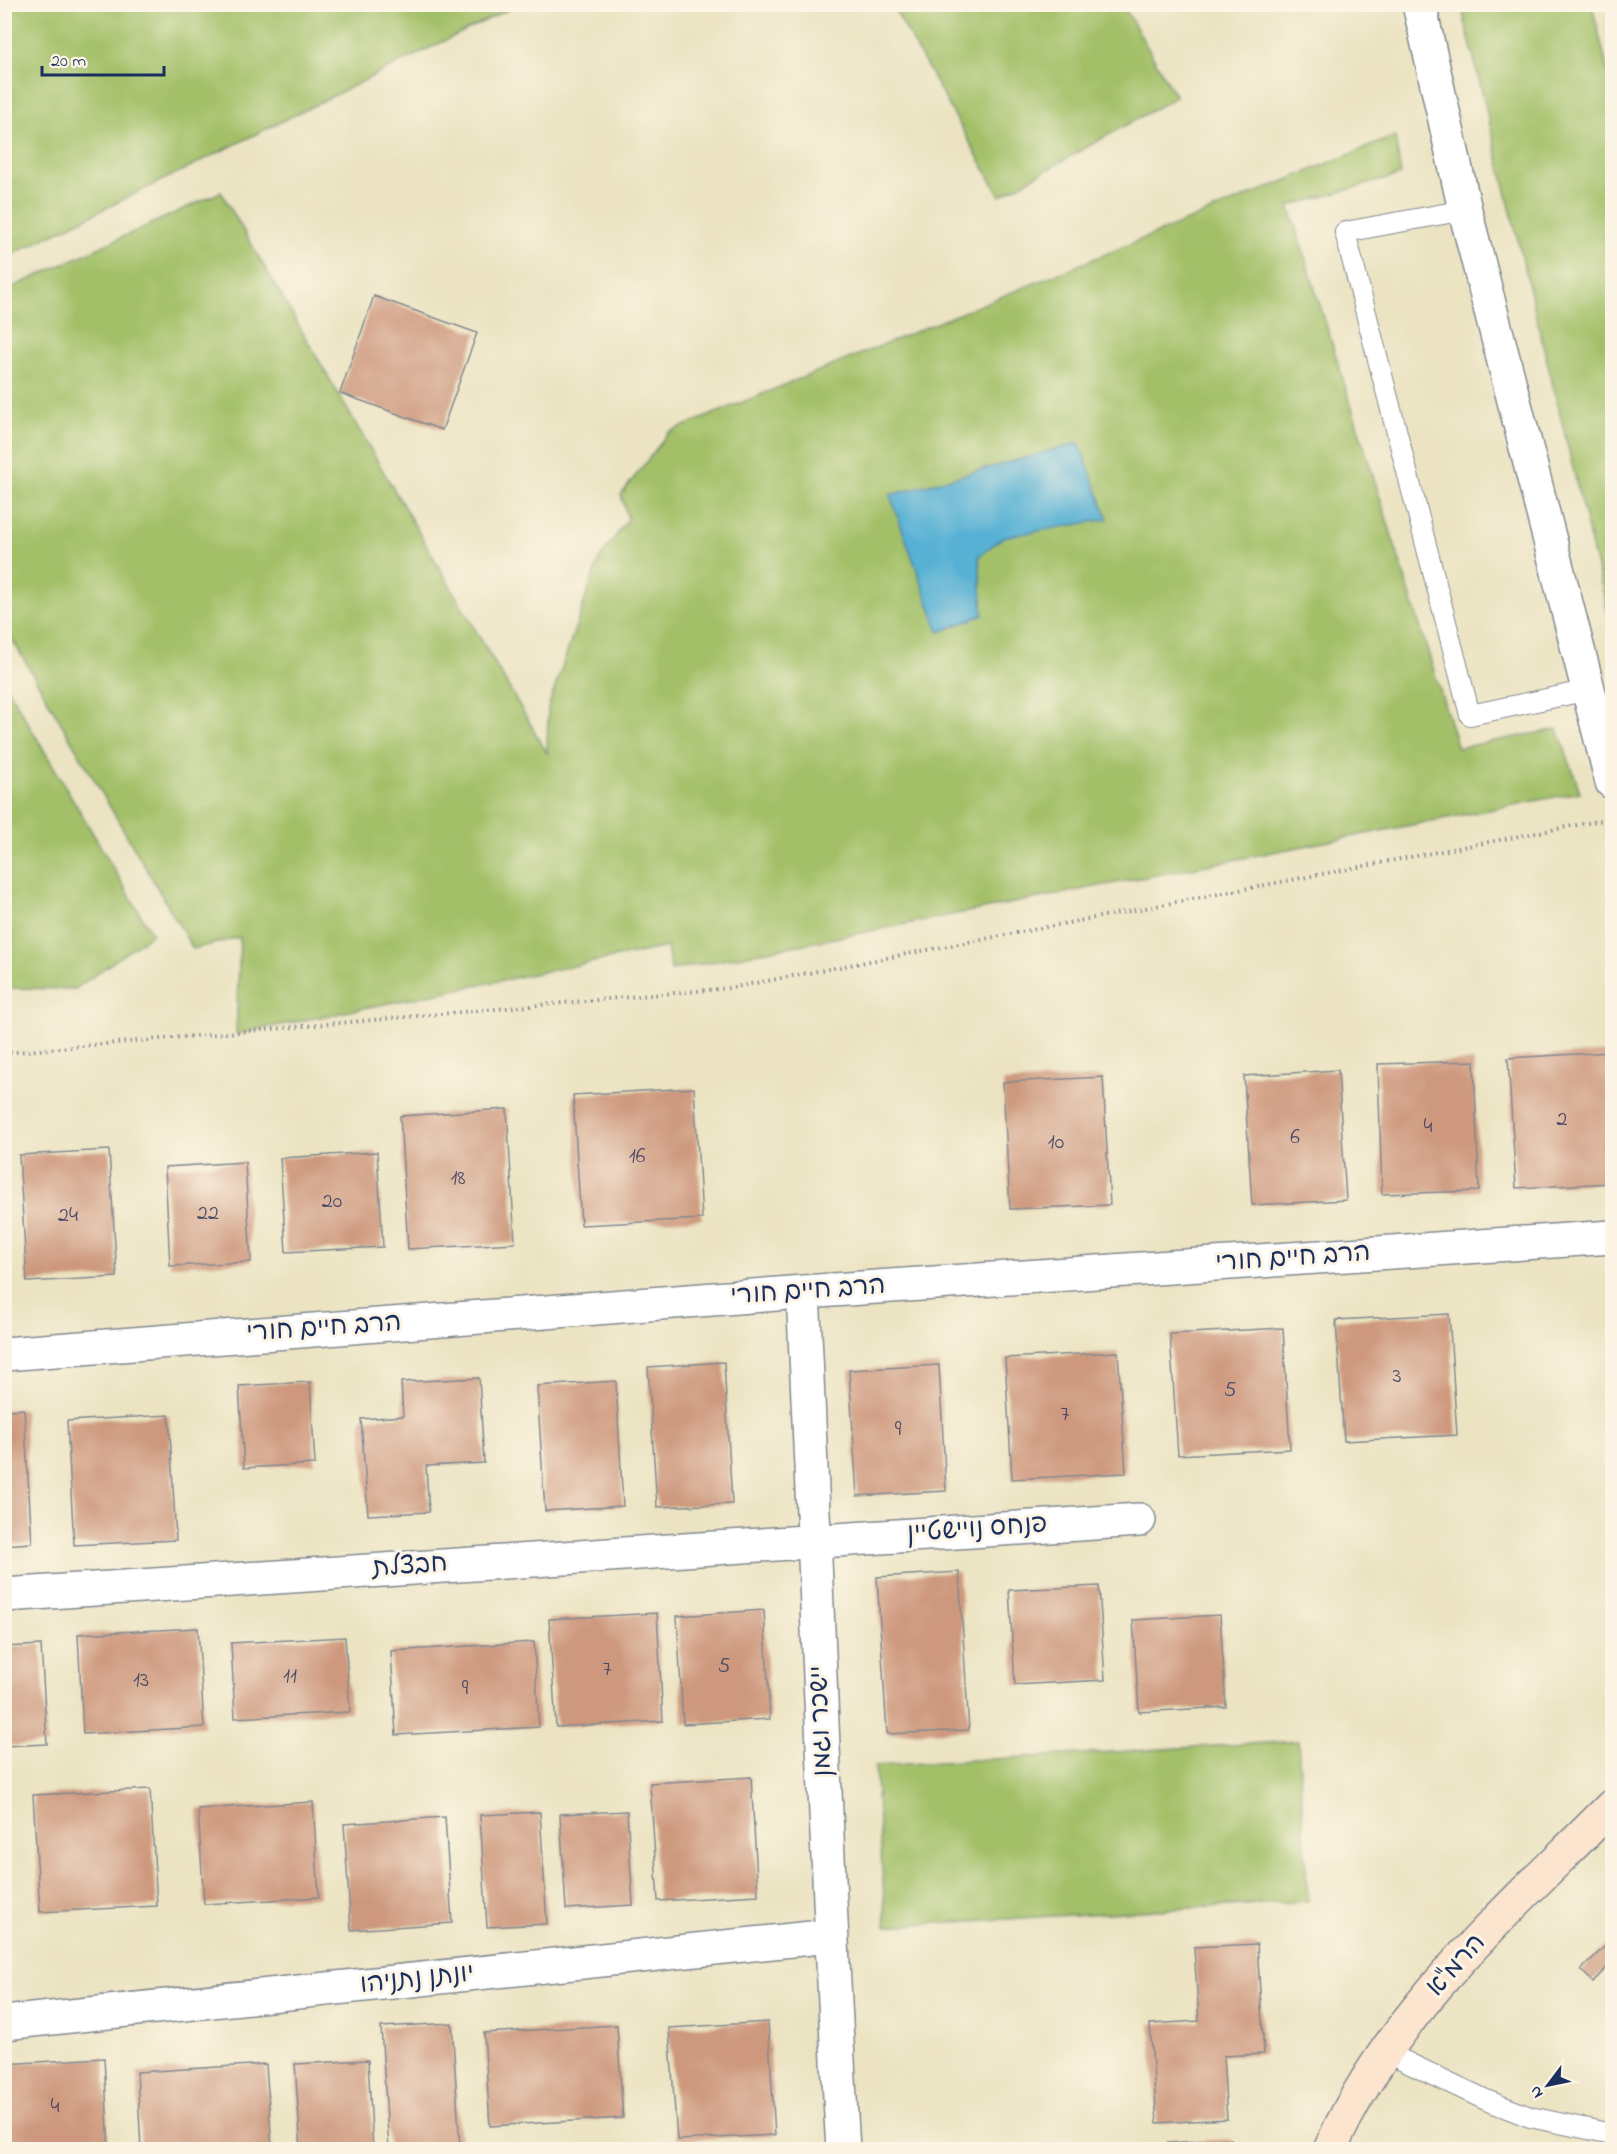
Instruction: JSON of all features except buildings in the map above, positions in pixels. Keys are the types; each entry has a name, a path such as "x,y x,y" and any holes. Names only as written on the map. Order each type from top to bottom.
{"street":[{"path":"1419,4 1466,210 1612,782"},
{"name":"הרב חיים חורי","path":"4,1354 803,1292 1612,1237"},
{"name":"יישכר וגמן","path":"803,1292 830,1936 843,2150"},
{"name":"פנחס נויישטיין","path":"815,1540 1138,1520"},
{"name":"חבצלת","path":"4,1595 815,1540"},
{"name":"הרמ\"א","path":"1330,2150 1339,2128 1373,2067 1455,1965 1612,1806"},
{"name":"יונתן נתניהו","path":"4,2023 830,1936"}],"lane":[{"path":"1466,210 1345,232 1470,715 1589,690"},
{"path":"1385,2052 1486,2100 1530,2117 1612,2134"}],"path":[{"path":"4,1053 730,988 1612,818"}],"green space":[{"path":"5,4 517,4 517,5 5,258"},
{"path":"892,5 1123,5 1176,97 1000,196"},
{"path":"1461,5 1592,5 1612,89 1612,630"},
{"path":"1395,136 1401,175 1289,206 1458,748 1558,729 1580,792 671,970 667,947 236,1034 240,937 193,949 5,627 4,291 221,192 547,753 548,708 599,559 628,519 621,495 669,432"},
{"path":"5,684 152,934 75,989 5,988"},
{"path":"1298,1741 1308,1901 886,1926 875,1766"}],"water":[{"path":"1079,443 1108,519 1003,537 979,556 983,615 939,632 890,495"}]}
